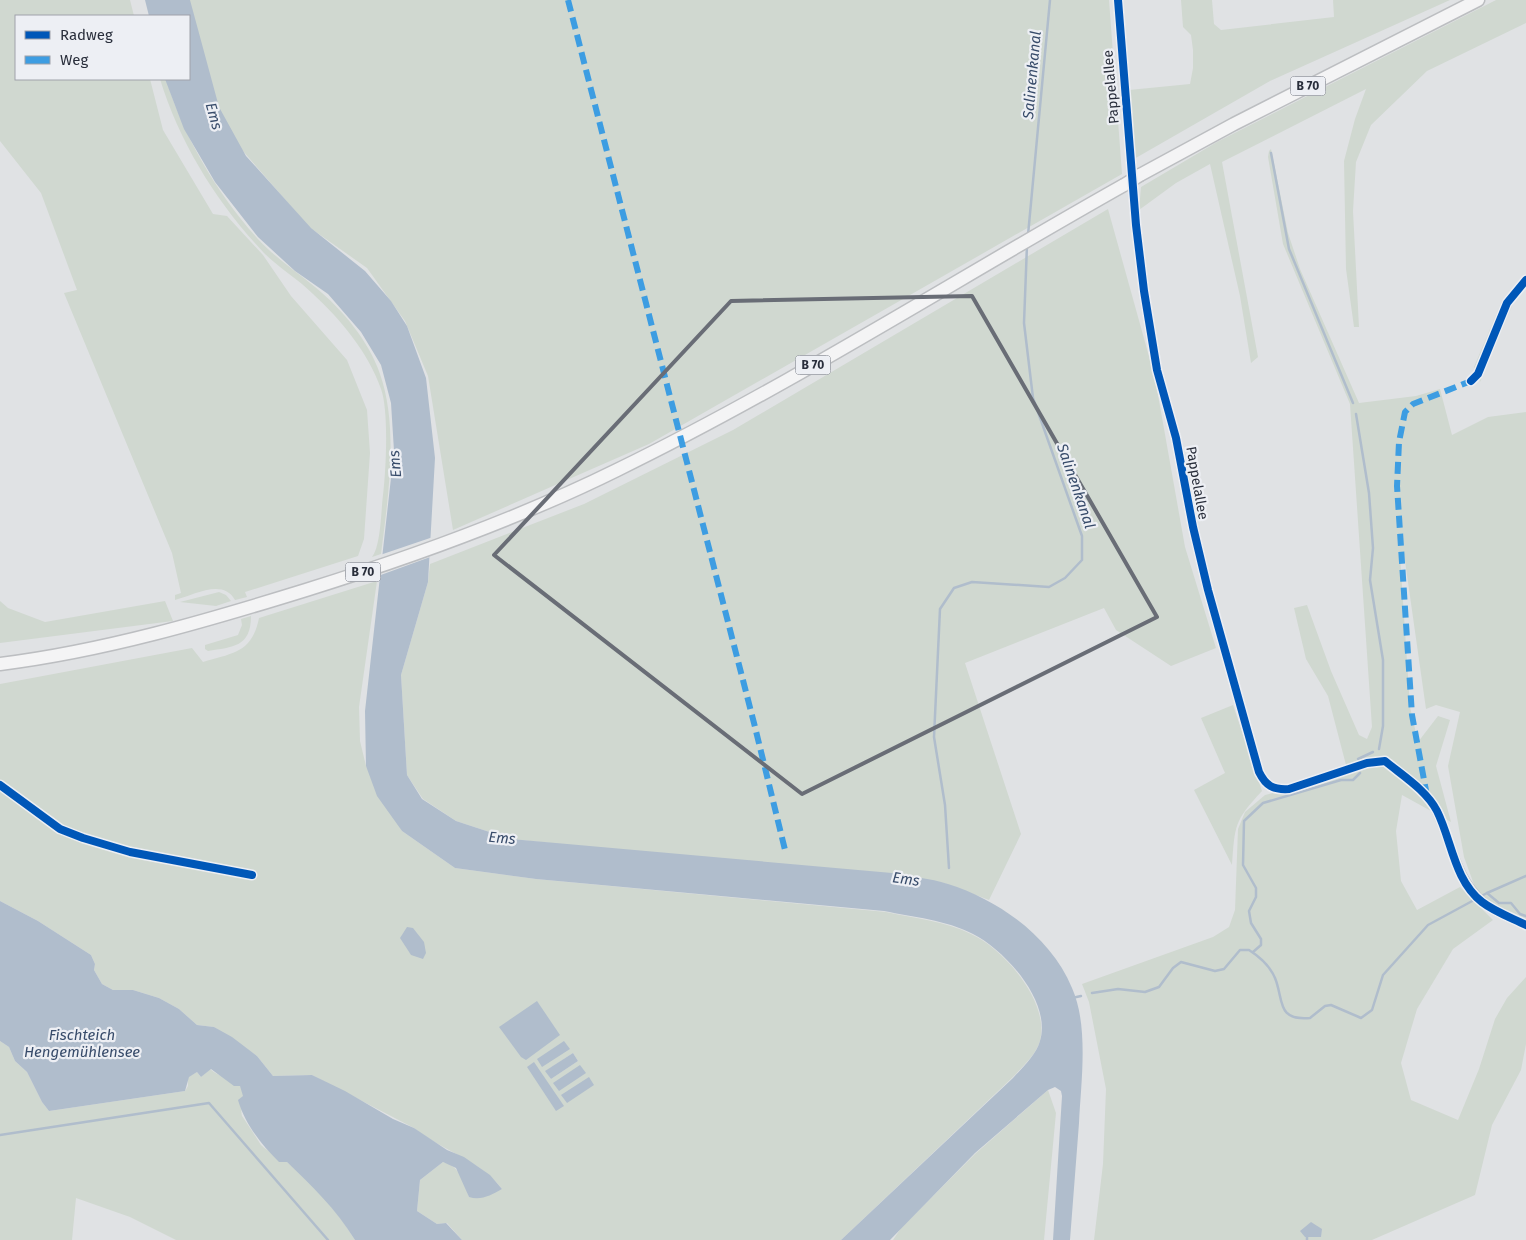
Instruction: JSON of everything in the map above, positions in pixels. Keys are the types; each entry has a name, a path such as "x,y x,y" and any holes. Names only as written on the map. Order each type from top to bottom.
{"main road":[{"name":"B 70","path":"0,664 116,643 232,613 378,567 564,495 682,437 773,388 1140,175 1260,110 1478,0"}],"street":[{"name":"Pappelallee","path":"1118,0 1139,254 1157,370 1176,438 1193,527 1208,590 1245,729 1259,772 1270,787 1278,790 1289,789 1367,762 1385,761 1427,797 1437,811 1463,879 1474,895 1484,903"},
{"path":"1471,381 1478,374 1507,303 1526,280"},
{"path":"0,785 60,829 83,838 130,852 252,875"}],"highlighted area":[{"path":"972,296 1157,617 802,794 494,555 731,301"}],"shaded area":[{"path":"0,0 130,0 134,15 15,15 15,80 150,80 163,130 213,214 227,216 263,255 291,296 347,360 367,410 370,453 364,539 358,556 245,592 247,597 235,600 230,593 216,589 199,592 175,600 175,595 181,593 172,553 64,293 77,290 41,193 0,141"},
{"path":"177,0 1109,0 1122,174 649,444 453,530 428,376 405,321 367,268 309,227 230,136 190,34 190,15"},
{"path":"1181,0 1212,0 1214,24 1221,30 1334,17 1333,0 1450,0 1270,81 1134,159 1129,90 1190,84 1193,68 1193,50 1191,35 1183,27"},
{"path":"1496,0 1526,0 1526,23 1427,71 1371,125 1356,162 1353,211 1359,327 1354,327 1346,269 1344,161 1355,119 1366,89 1222,162 1258,357 1251,363 1240,296 1210,164 1176,183 1139,210 1141,187 1217,142"},
{"path":"160,80 166,80 173,101 192,143 228,202 264,245 308,281 345,315 362,338 375,362 386,395 391,440 389,487 381,554 372,557 377,545 380,528 385,471 385,411 381,389 369,362 353,337 334,315 307,289 264,253 231,214 202,172 178,127"},
{"path":"1271,149 1288,233 1300,269 1359,403 1416,396 1440,389 1452,435 1488,417 1526,412 1526,923 1477,893 1464,857 1448,766 1460,712 1436,705 1426,709 1404,554 1400,555 1410,707 1418,742 1438,716 1450,720 1436,766 1451,822 1402,795 1396,831 1401,881 1417,910 1460,887 1493,920 1453,949 1417,1009 1401,1063 1411,1100 1458,1120 1479,1069 1495,1019 1507,998 1526,977 1526,1044 1521,1070 1492,1125 1475,1195 1372,1240 1094,1240 1103,1164 1106,1089 1089,1002 1082,984 1213,937 1229,927 1235,910 1238,829 1245,812 1265,795 1353,772 1346,765 1328,696 1306,659 1294,608 1307,605 1331,671 1359,735 1367,739 1372,727 1350,404 1283,244 1268,157"},
{"path":"1108,209 1155,378 1185,547 1216,648 1171,666 1116,630 1104,608 965,663 1021,834 989,900 944,883 511,839 456,821 423,799 407,775 401,675 428,582 430,564 584,504 733,430"},
{"path":"1510,292 1514,301 1480,382 1474,367 1502,301"},
{"path":"377,581 359,707 360,741 366,766 402,831 455,868 536,879 886,912 951,926 984,941 1010,964 1022,979 1038,1010 1041,1026 1038,1046 1013,1077 841,1240 462,1240 447,1223 437,1224 417,1211 420,1180 443,1162 454,1167 457,1171 463,1180 469,1197 502,1189 482,1170 414,1128 312,1075 273,1076 257,1056 214,1027 197,1025 179,1009 159,998 133,990 113,990 102,984 94,970 95,964 91,955 38,921 0,901 0,684 192,648 203,662 240,650 252,638 259,618","holes":["573,1053 578,1061 551,1079 546,1071"]},
{"path":"219,592 226,595 231,601 216,606 180,602"},
{"path":"0,601 8,608 45,622 165,601 173,621 0,643"},
{"path":"251,616 248,634 239,644 217,650 208,651 205,649 205,645 238,635 242,625 241,619"},
{"path":"1233,705 1262,791 1246,810 1238,824 1235,832 1232,865 1194,790 1225,773 1201,718"},
{"path":"0,1041 9,1047 15,1061 27,1072 42,1102 49,1111 185,1091 188,1086 188,1077 197,1072 201,1077 210,1069 233,1081 242,1089 242,1116 261,1145 287,1162 316,1188 341,1218 355,1240 176,1240 130,1217 76,1198 72,1240 0,1240"},
{"path":"1048,1090 1056,1113 1044,1240 893,1240 901,1228 975,1154"}],"water":[{"name":"Ems","path":"145,0 190,0 219,107 246,156 311,228 365,271 391,301 407,326 426,378 435,458 428,582 401,675 407,775 422,799 456,821 511,839 892,873 948,884 967,891 1004,910 1037,937 1051,952 1072,988 1081,1019 1083,1054 1070,1240 1053,1240 1062,1096 1061,1091 1055,1087 1048,1090 975,1153 890,1240 841,1240 1013,1078 1036,1051 1040,1041 1042,1026 1033,994 1023,979 999,952 973,934 952,925 884,911 536,879 455,868 402,831 377,796 366,766 365,711 394,451 391,403 381,365 361,332 328,294 295,271 258,237 215,182 184,129 165,80 190,80 190,15 149,15"},
{"name":"Fischteich Hengemühlensee","path":"0,901 38,921 91,955 95,964 94,970 102,984 113,990 133,990 159,998 179,1009 197,1025 214,1027 232,1037 257,1056 273,1076 312,1075 345,1091 393,1119 414,1128 447,1150 464,1157 490,1175 502,1189 482,1198 469,1197 456,1168 443,1162 420,1180 417,1211 437,1224 446,1223 462,1240 355,1240 340,1218 315,1189 287,1162 279,1162 260,1141 241,1109 238,1100 243,1096 240,1086 234,1086 211,1069 201,1077 197,1072 189,1077 185,1091 49,1111 42,1102 27,1072 15,1061 9,1047 0,1041"},
{"path":"407,927 413,928 424,942 426,953 423,959 411,955 400,938"},
{"path":"537,1001 560,1035 526,1060 521,1057 499,1027"},
{"path":"564,1041 570,1049 542,1067 537,1059"},
{"path":"573,1053 578,1061 551,1079 545,1071"},
{"path":"534,1062 564,1106 556,1111 527,1067"},
{"path":"580,1065 586,1073 559,1091 553,1083"},
{"path":"589,1077 594,1085 567,1103 561,1095"},
{"path":"1311,1222 1322,1229 1321,1237 1305,1237 1300,1231"}],"pier":[{"path":"433,537 433,556 378,576 380,555"}],"waterway":[{"name":"Salinenkanal","path":"1028,235 1050,0"},
{"path":"1271,153 1289,249 1353,403"},
{"name":"Salinenkanal","path":"949,868 945,805 934,737 940,609 954,588 972,582 1049,587 1065,578 1082,560 1082,536 1033,398 1024,323 1027,245"},
{"path":"1356,414 1369,493 1373,548 1370,580 1383,660 1383,726 1379,749"},
{"path":"1358,759 1373,752"},
{"path":"1253,952 1261,945 1261,939 1251,923 1249,911 1256,897 1256,888 1243,865 1244,821 1263,803 1341,780 1353,780 1360,773"},
{"path":"1092,993 1118,989 1145,992 1159,987 1173,968 1181,962 1215,971 1224,969 1240,950 1249,950 1261,959 1270,970 1278,986 1283,1007 1291,1016 1310,1018 1325,1006 1331,1005 1361,1018 1372,1010 1383,975 1428,925 1487,893 1526,876"},
{"path":"1487,893 1499,903 1511,903 1520,914 1526,916"},
{"path":"1072,998 1081,996"},
{"path":"0,1135 209,1103 328,1240"}],"marked path":[{"path":"568,0 786,854"},
{"path":"1427,796 1412,715 1397,486 1399,442 1405,412 1413,404 1471,381"}],"cycle path":[{"path":"1118,0 1136,225 1144,291 1157,370 1176,438 1193,527 1208,590 1259,772 1264,781 1274,788 1289,789 1367,763 1385,761 1414,784 1432,803 1442,823 1459,871 1473,893 1492,909 1526,925"},
{"path":"1471,381 1478,374 1507,303 1526,280"},
{"path":"0,785 60,829 83,838 130,852 252,875"}]}
